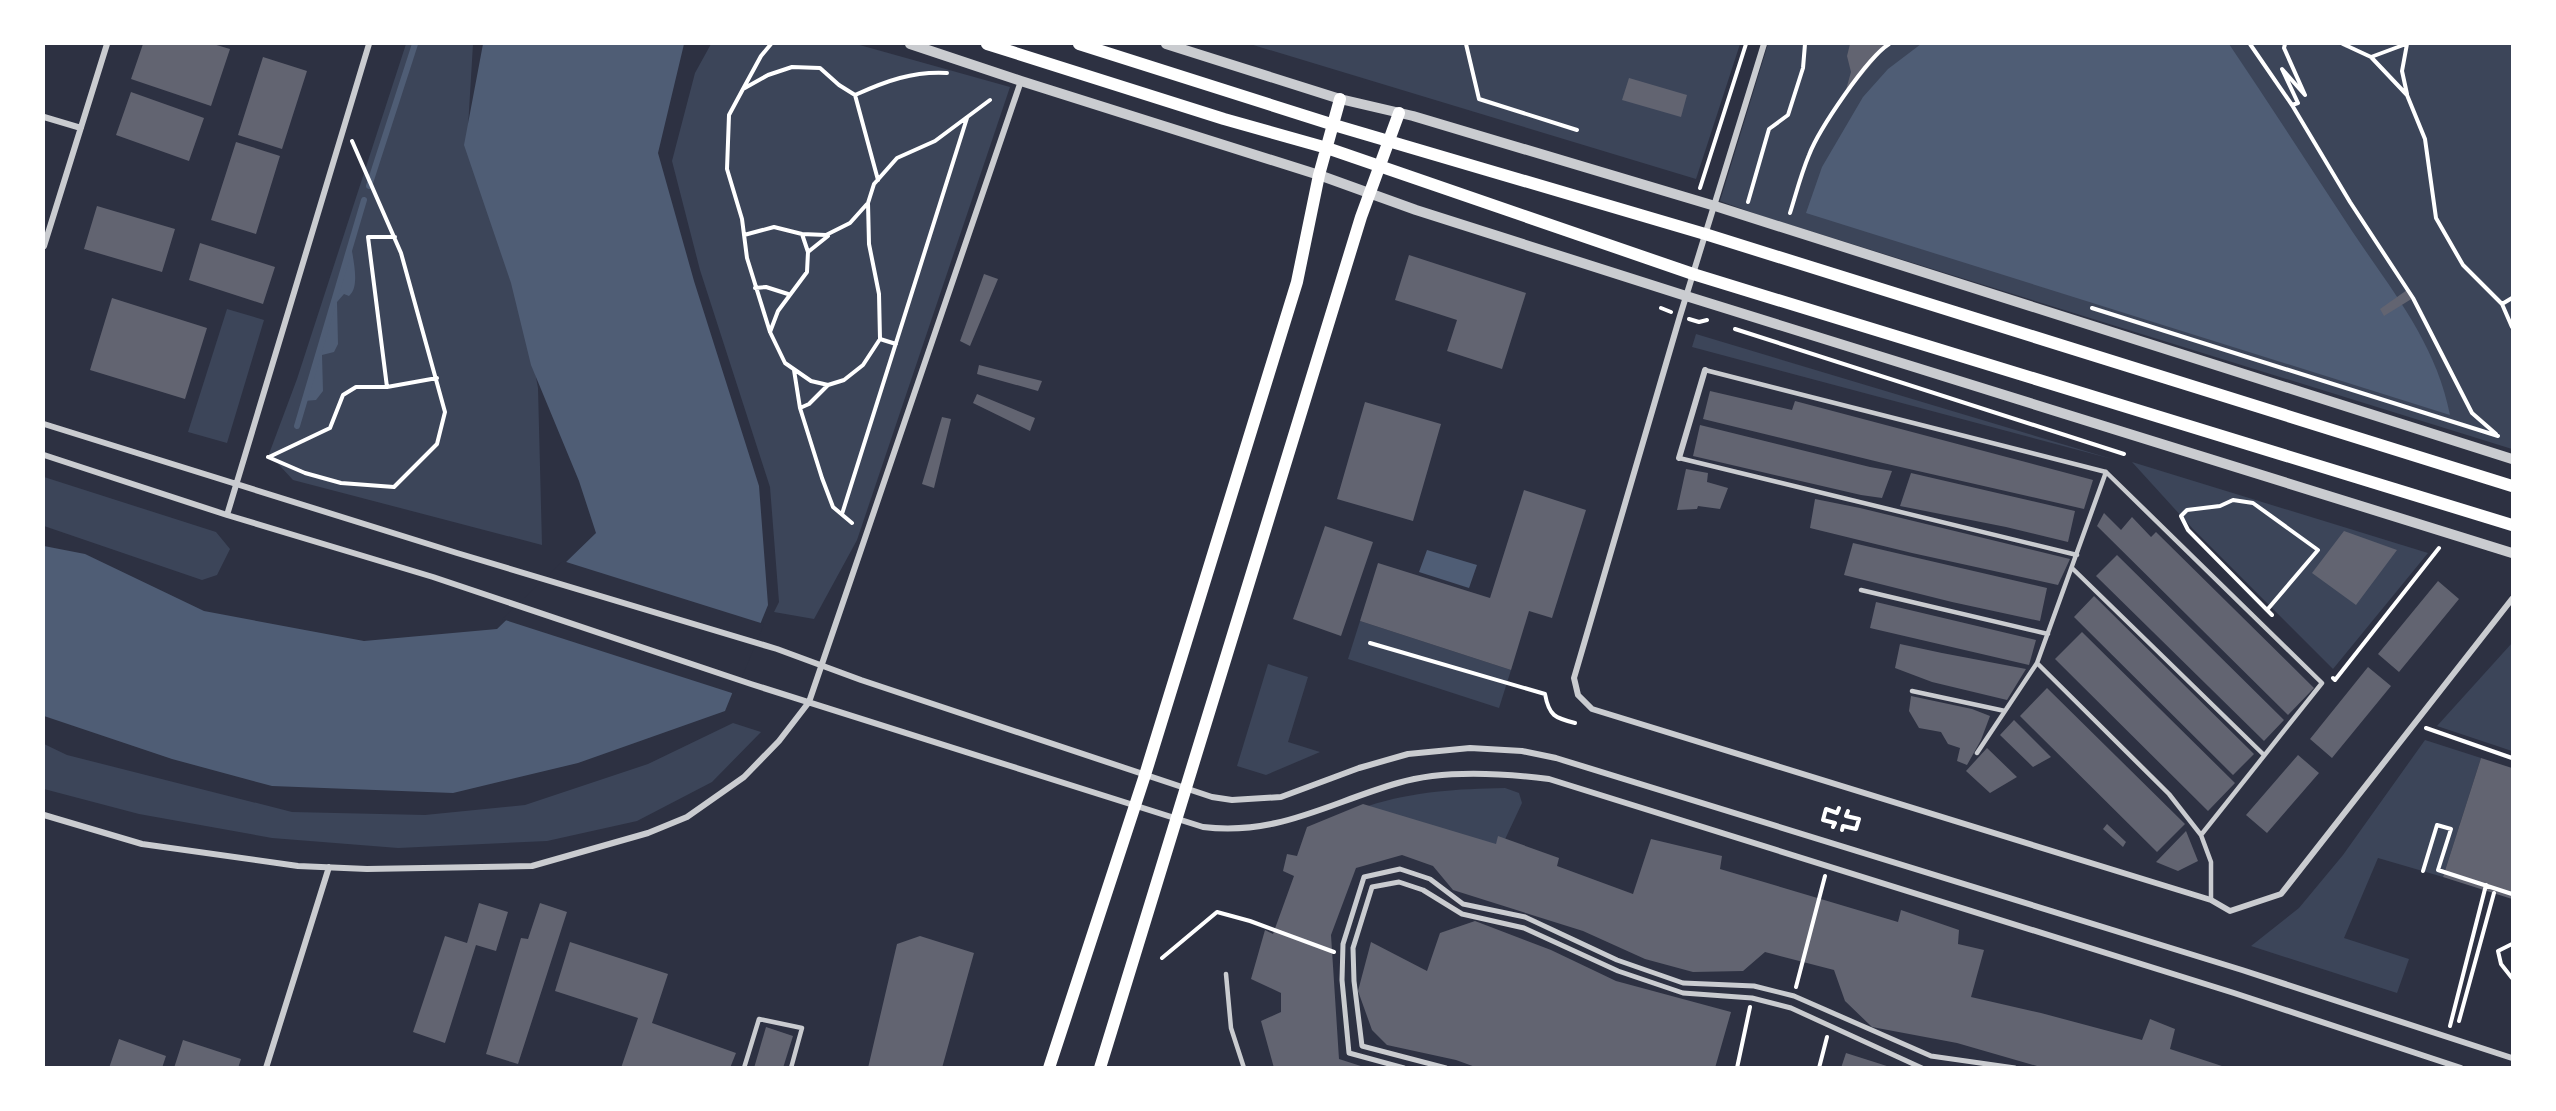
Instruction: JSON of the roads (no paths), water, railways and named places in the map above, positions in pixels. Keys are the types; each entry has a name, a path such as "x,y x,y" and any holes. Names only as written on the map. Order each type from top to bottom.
{"main road":[{"path":"987,44 1224,120 1327,148 1693,274 2512,525"},
{"path":"1078,44 1390,142 1705,234 2512,486"},
{"path":"1049,1068 1145,776 1297,282 1319,175 1340,99"},
{"path":"1100,1068 1370,193 1399,113"}],"street":[{"path":"44,246 107,44"},
{"path":"227,515 369,44"},
{"path":"909,44 1319,175 1416,210 1686,296 2512,553"},
{"path":"1166,44 1340,99 1399,113 1715,206 2512,459"},
{"path":"1764,44 1680,316 1574,678 1578,695 1592,709 2211,900 2230,910 2281,894 2512,599"},
{"path":"44,815 142,844 298,866 532,866 648,833 687,817 744,777 779,741 809,702 1021,81"},
{"path":"44,117 81,128"},
{"path":"1679,458 1705,370"},
{"path":"44,424 457,553 777,649 1187,789 1232,800 1281,797 1359,768 1408,754 1470,748 1522,751 1556,758 2208,960 2512,1058"},
{"path":"44,455 227,515 433,577 751,684 1203,827 1230,830 1280,824 1400,782 1455,774 1516,775 1549,779 2223,990 2461,1068"},
{"path":"266,1068 329,867"},
{"path":"1404,1068 1349,1053 1342,980 1343,944 1364,877 1400,869 1430,879 1464,904 1525,917 1617,960 1683,983 1751,986 1794,996 1931,1056 2015,1068"},
{"path":"1446,1068 1362,1046 1354,981 1353,948 1372,887 1399,882 1407,884 1423,890 1462,914 1524,928 1618,971 1683,993 1752,998 1791,1008 1922,1068"}],"lane":[{"path":"1705,370 2106,472 2322,683 2201,835"},
{"path":"1679,458 2077,555"},
{"path":"1977,753 2037,663 2106,472"},
{"path":"2072,568 2264,755"},
{"path":"1861,590 2048,634"},
{"path":"2037,663 2169,794 2201,835 2211,862 2211,900"},
{"path":"1912,691 2005,711"},
{"path":"1227,974 1231,1028 1244,1068"},
{"path":"744,1068 759,1019 802,1028 791,1068"}],"waterway":[{"path":"369,186 415,44"},
{"path":"297,426 364,200"}]}
